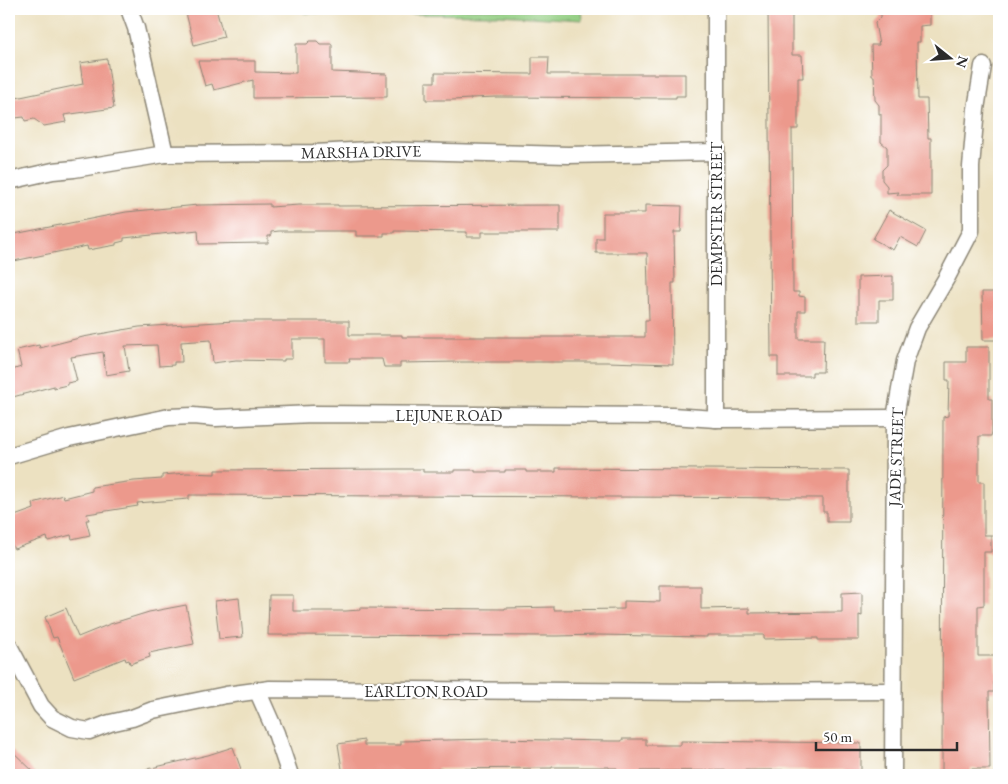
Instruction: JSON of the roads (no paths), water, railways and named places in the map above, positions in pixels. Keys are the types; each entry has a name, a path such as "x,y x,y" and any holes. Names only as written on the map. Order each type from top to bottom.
{"street":[{"path":"129,9 136,28 166,154"},
{"name":"DEMPSTER STREET","path":"716,9 716,418"},
{"name":"JADE STREET","path":"893,775 895,418 905,361 917,328 948,277 971,231 971,167 976,109 983,66"},
{"name":"MARSHA DRIVE","path":"9,181 53,171 166,154 315,153 370,150 568,155 716,152"},
{"name":"LEJUNE ROAD","path":"9,456 69,438 168,417 184,416 216,418 322,414 895,418"},
{"name":"EARLTON ROAD","path":"9,646 41,706 52,718 72,728 89,731 153,710 257,690 892,691"},
{"path":"257,690 276,733 290,775"}]}
